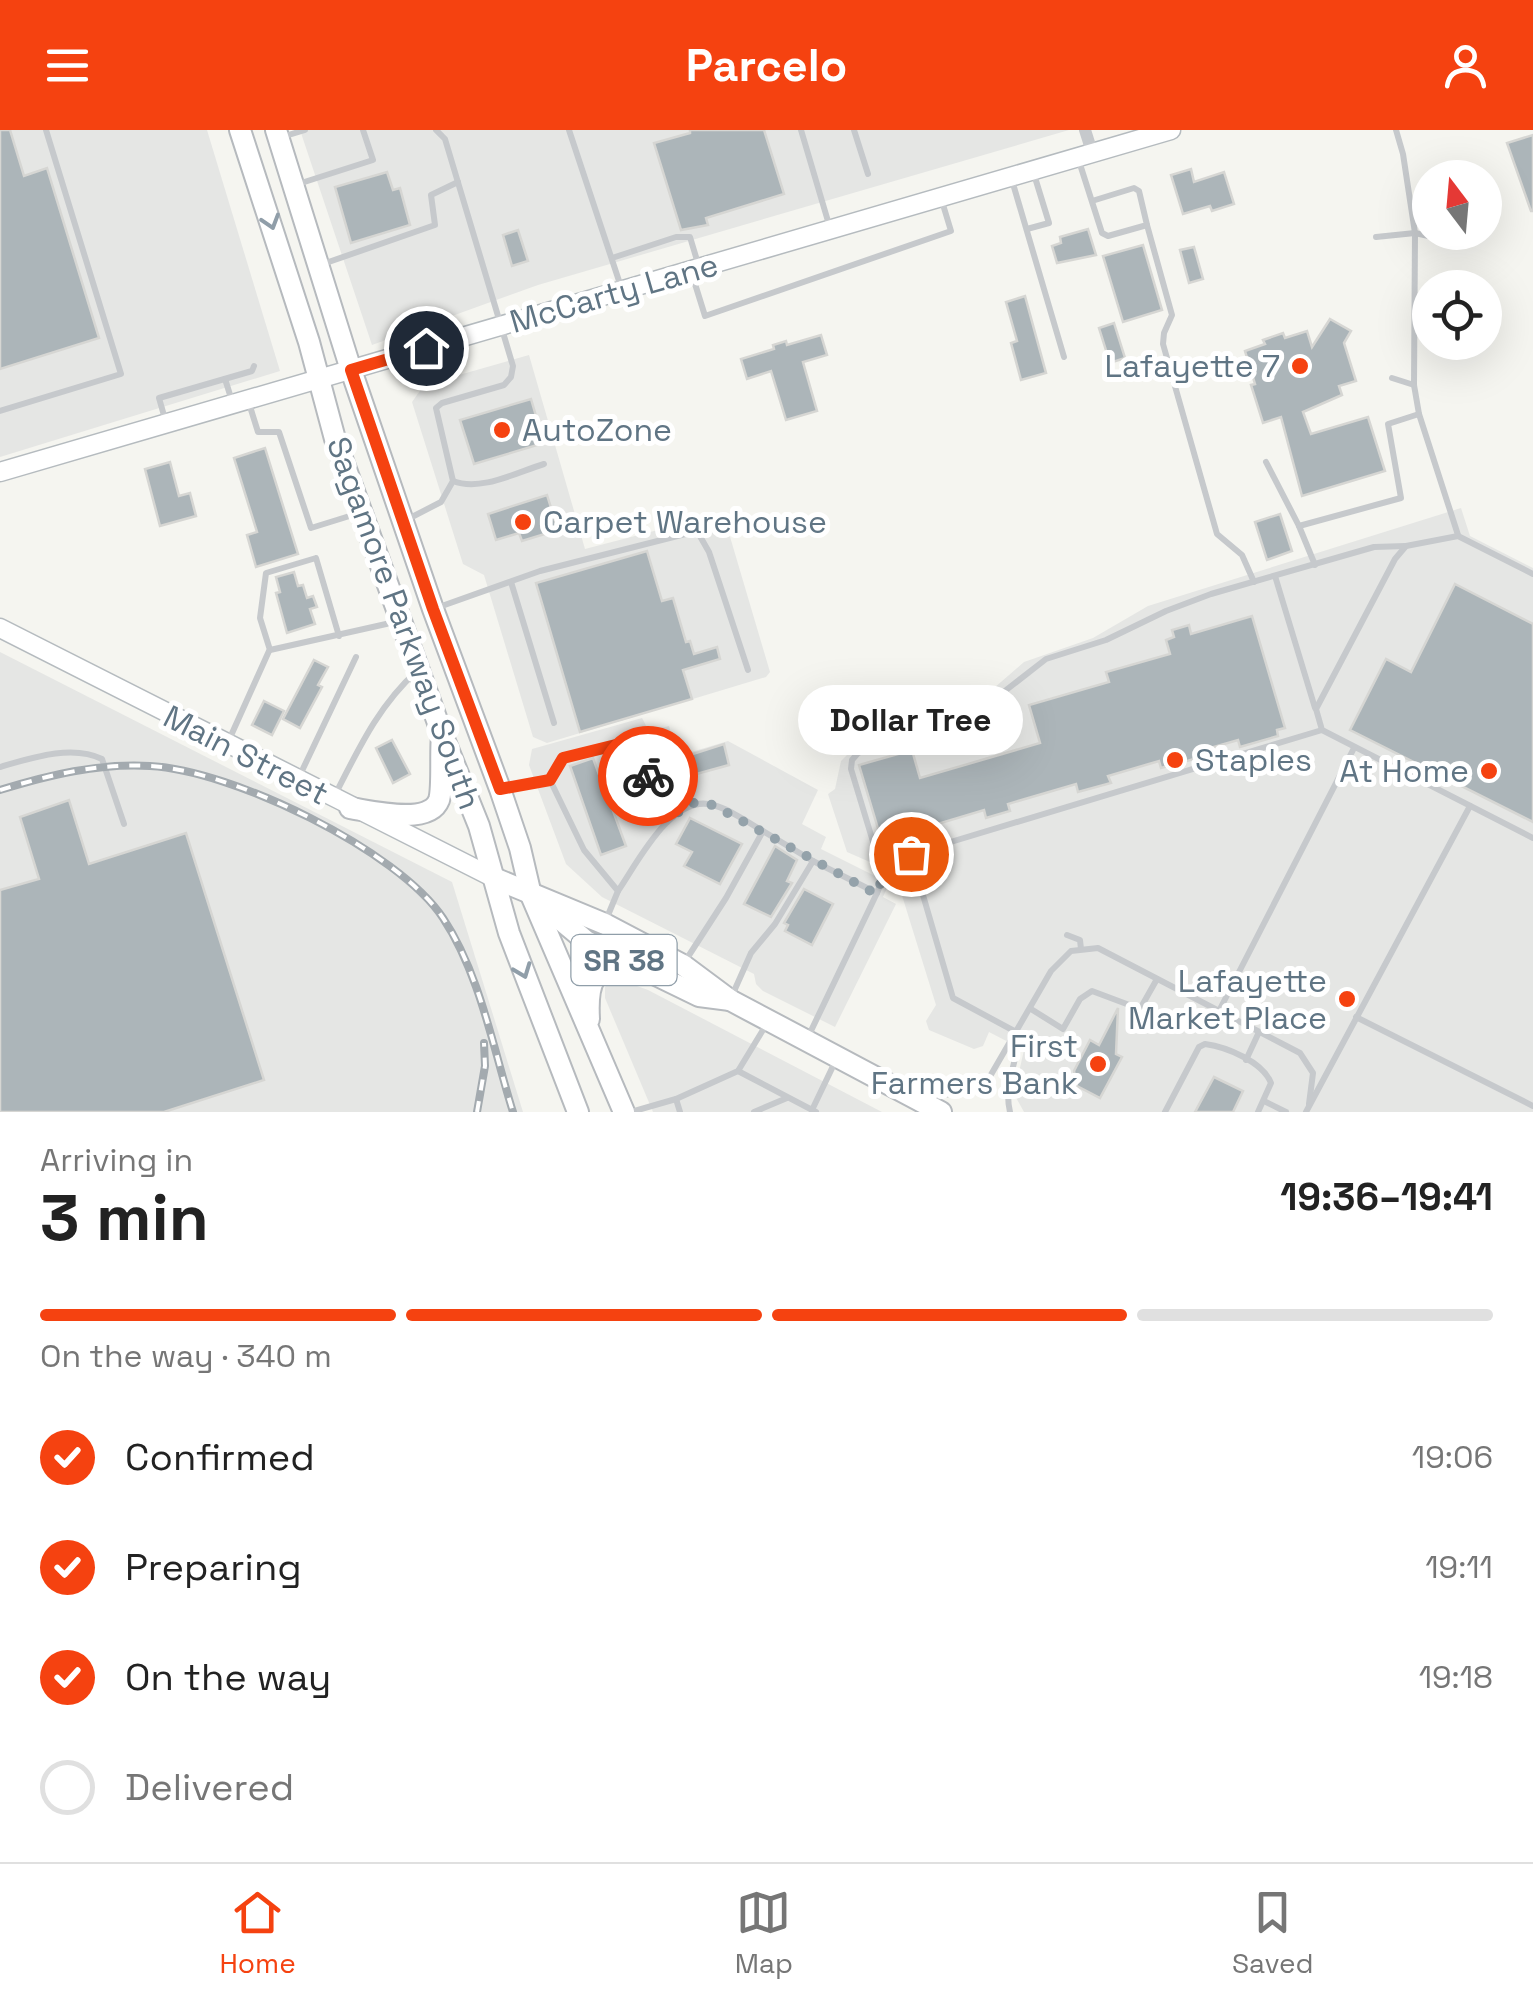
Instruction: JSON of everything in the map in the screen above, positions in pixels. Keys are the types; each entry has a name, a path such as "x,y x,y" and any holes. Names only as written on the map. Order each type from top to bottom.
{"main road":[{"name":"Sagamore Parkway South","path":"240,130 335,438 442,734 480,826 509,934 578,1112"},
{"name":"McCarty Lane","path":"0,472 1171,130"},
{"name":"Sagamore Parkway South","path":"277,134 351,370 500,789 531,895 628,1112"},
{"name":"Main Street","path":"0,628 494,878"},
{"path":"341,803 404,815 423,814 434,807 440,789 442,734"},
{"name":"SR 38","path":"494,878 605,924 683,965 730,1000 941,1112"},
{"name":"SR 38","path":"531,895 586,941 699,996 730,1000"},
{"path":"591,1036 588,998 594,978 610,967 637,966"}],"street":[{"path":"1084,130 1085,155"}],"lane":[{"path":"0,411 121,374 46,130"},
{"path":"277,134 305,130"},
{"path":"294,186 372,160 362,130"},
{"path":"402,521 441,502 453,481 436,408 442,402 504,384 511,378 512,366 502,326 445,139 436,130"},
{"path":"569,130 622,291"},
{"path":"801,130 830,230"},
{"path":"854,130 868,174"},
{"path":"1396,130 1404,154 1412,211"},
{"path":"1085,155 1102,233 1108,236 1148,225"},
{"path":"1027,230 1048,223 1033,170"},
{"path":"1011,176 1064,358"},
{"path":"318,266 435,225 431,195 458,182"},
{"path":"1092,201 1134,188 1138,191 1172,315 1162,344 1216,534 1242,555 1254,582"},
{"path":"611,258 676,236 690,237 704,316 951,232 940,197"},
{"path":"1376,237 1412,233"},
{"path":"1415,250 1414,385 1419,414 1458,536"},
{"path":"167,424 159,398 252,370 254,366"},
{"path":"224,378 258,432 279,432 311,528 362,512"},
{"path":"1392,378 1414,385"},
{"path":"1299,526 1402,498 1388,424 1419,414"},
{"path":"1266,462 1315,565"},
{"path":"453,481 466,486 479,484 544,464"},
{"path":"433,609 540,571 697,531 709,552 748,670"},
{"path":"891,859 874,845 851,769 852,760 858,753 969,719 1046,659 1106,640 1196,600 1374,547 1406,546 1458,536 1533,574"},
{"path":"1316,709 1395,559 1406,546"},
{"path":"227,746 270,650 260,618 266,573 316,558 339,636"},
{"path":"1275,576 1322,730 1533,838"},
{"path":"511,582 554,723"},
{"path":"270,650 401,620"},
{"path":"297,780 356,657"},
{"path":"341,803 371,724 397,689 419,670"},
{"path":"891,859 1322,730"},
{"path":"500,789 550,780 563,758 628,742 672,816"},
{"path":"1219,1010 1354,748"},
{"path":"0,767 71,751 89,752 102,759 124,824"},
{"path":"550,780 584,850 618,891"},
{"path":"605,924 618,891 672,816 693,803 713,805 876,894"},
{"path":"1308,1108 1470,806"},
{"path":"683,965 763,830"},
{"path":"911,854 954,998 1018,1034"},
{"path":"806,1040 891,859"},
{"path":"730,1000 751,953 775,924 812,862"},
{"path":"1067,935 1080,940 1081,950"},
{"path":"920,1101 986,1084 1051,971 1071,950 1098,948 1300,1053 1312,1073 1308,1108"},
{"path":"1031,1008 1063,1029 1080,999 1092,991 1140,1009 1157,978"},
{"path":"1356,1017 1533,1106"},
{"path":"628,1112 676,1099 738,1072 768,1020"},
{"path":"1246,1060 1259,1032"},
{"path":"1010,1112 1005,1090 1018,1052 1018,1034"},
{"path":"1165,1112 1199,1047 1213,1045 1267,1073 1271,1082 1258,1112"},
{"path":"738,1072 814,1111 838,1057"},
{"path":"754,1112 786,1098"},
{"path":"676,1099 680,1112"},
{"path":"1264,1101 1286,1112"}],"shaded area":[{"path":"0,130 207,130 280,371 0,457"},
{"path":"300,130 1069,130 538,285 372,345"},
{"path":"529,355 585,549 723,513 770,672 766,677 547,743 533,737 484,575 463,564 412,402 424,385"},
{"path":"1461,508 1470,536 1533,568 1533,1112 1024,1112 1014,1094 1024,1050 989,1032 983,1046 974,1049 929,1030 926,1021 936,1005 895,873 847,852 828,794 835,789 841,761 857,745 958,715 1024,662 1093,638 1148,606"},
{"path":"0,652 452,882 523,1112 0,1112"},
{"path":"642,718 649,731 669,726 678,756 728,741 818,790 802,824 826,837 821,849 889,883 883,897 896,904 835,1027 763,991 754,974 602,897 566,864 529,765 532,749"},
{"path":"615,978 648,990 882,1112 653,1112 605,998 605,987"}],"building":[{"path":"0,130 10,130 24,176 47,168 99,338 0,369"},
{"path":"690,130 764,130 784,194 706,218 708,225 681,230 654,143"},
{"path":"1533,135 1533,211 1531,211 1507,143"},
{"path":"1191,169 1194,182 1224,172 1234,204 1183,214 1171,175"},
{"path":"387,172 393,190 400,188 410,225 351,243 335,187"},
{"path":"1088,229 1096,255 1057,263 1052,246 1061,243 1060,237"},
{"path":"518,230 528,261 512,266 503,235"},
{"path":"1143,245 1162,310 1123,322 1103,256"},
{"path":"1194,247 1203,279 1189,283 1180,250"},
{"path":"1025,296 1046,373 1021,380 1011,343 1017,341 1006,302"},
{"path":"1330,319 1351,331 1344,343 1356,381 1339,386 1342,395 1303,412 1311,434 1368,417 1385,471 1302,496 1281,417 1263,423 1245,351 1283,333 1285,338 1307,331 1312,347"},
{"path":"1114,323 1125,358 1110,363 1099,328"},
{"path":"821,335 827,355 803,362 817,411 786,420 771,371 747,379 741,359 786,341 787,345"},
{"name":"AutoZone","path":"531,399 544,443 474,464 460,420"},
{"path":"265,448 298,554 256,567 247,535 257,532 234,458"},
{"path":"170,462 179,496 190,493 196,516 160,526 145,469"},
{"name":"Carpet Warehouse","path":"547,495 558,530 522,541 519,533 496,540 488,514"},
{"path":"1280,514 1292,551 1267,560 1255,522"},
{"path":"647,551 662,601 673,598 686,642 690,641 694,654 717,647 720,659 683,670 692,699 580,732 536,583"},
{"path":"294,572 298,586 303,585 307,598 313,596 317,607 310,609 315,624 287,633 276,593 280,592 276,577"},
{"path":"1455,584 1533,624 1533,822 1350,730 1386,659 1411,672"},
{"path":"1252,616 1285,728 1277,730 1278,736 1240,747 1238,740 1196,752 1198,758 1161,768 1159,761 1108,776 1111,783 1078,792 1076,784 1008,804 1010,811 986,818 984,810 924,828 927,837 896,846 894,839 882,842 859,765 912,750 920,778 1040,743 1029,705 1109,682 1106,672 1170,654 1166,640 1174,637 1172,630 1189,625 1191,634"},
{"path":"314,660 328,667 300,728 283,719"},
{"path":"264,701 284,711 272,735 252,725"},
{"path":"392,740 410,774 393,783 376,748"},
{"path":"724,744 729,765 682,778 677,759"},
{"path":"593,758 602,783 617,778 623,795 609,800 626,846 601,855 570,766"},
{"path":"69,800 89,864 186,833 264,1080 164,1112 0,1112 0,890 39,879 20,817"},
{"path":"690,818 742,844 720,884 684,866 692,852 676,844"},
{"path":"775,846 797,860 787,881 792,883 771,917 744,904"},
{"path":"804,889 833,904 812,945 785,931 788,925 784,923"},
{"name":"First Farmers Bank","path":"1118,1008 1116,1054 1122,1057 1100,1098 1077,1086 1074,1071 1090,1040 1099,1045"},
{"path":"1214,1077 1243,1091 1233,1112 1195,1112"}],"railway":[{"path":"0,790 93,768 150,766 224,782 267,798 352,841 421,892 443,918 476,987 513,1112"},
{"path":"477,1112 485,1066 484,1043"}],"way so far":[{"path":"648,776 672,816 693,803 713,805 876,894 891,859 911,854"}],"place":[{"name":"Lafayette 7","path":"1300,366"},
{"name":"AutoZone","path":"502,430"},
{"name":"Carpet Warehouse","path":"523,522"},
{"name":"Staples","path":"1175,760"},
{"name":"At Home","path":"1489,771"},
{"name":"Dollar Tree","path":"911,854"},
{"name":"Lafayette Market Place","path":"1347,999"},
{"name":"First Farmers Bank","path":"1098,1064"}],"route":[{"path":"426,348 351,370 500,789 550,780 563,758 628,742 648,776"}]}
